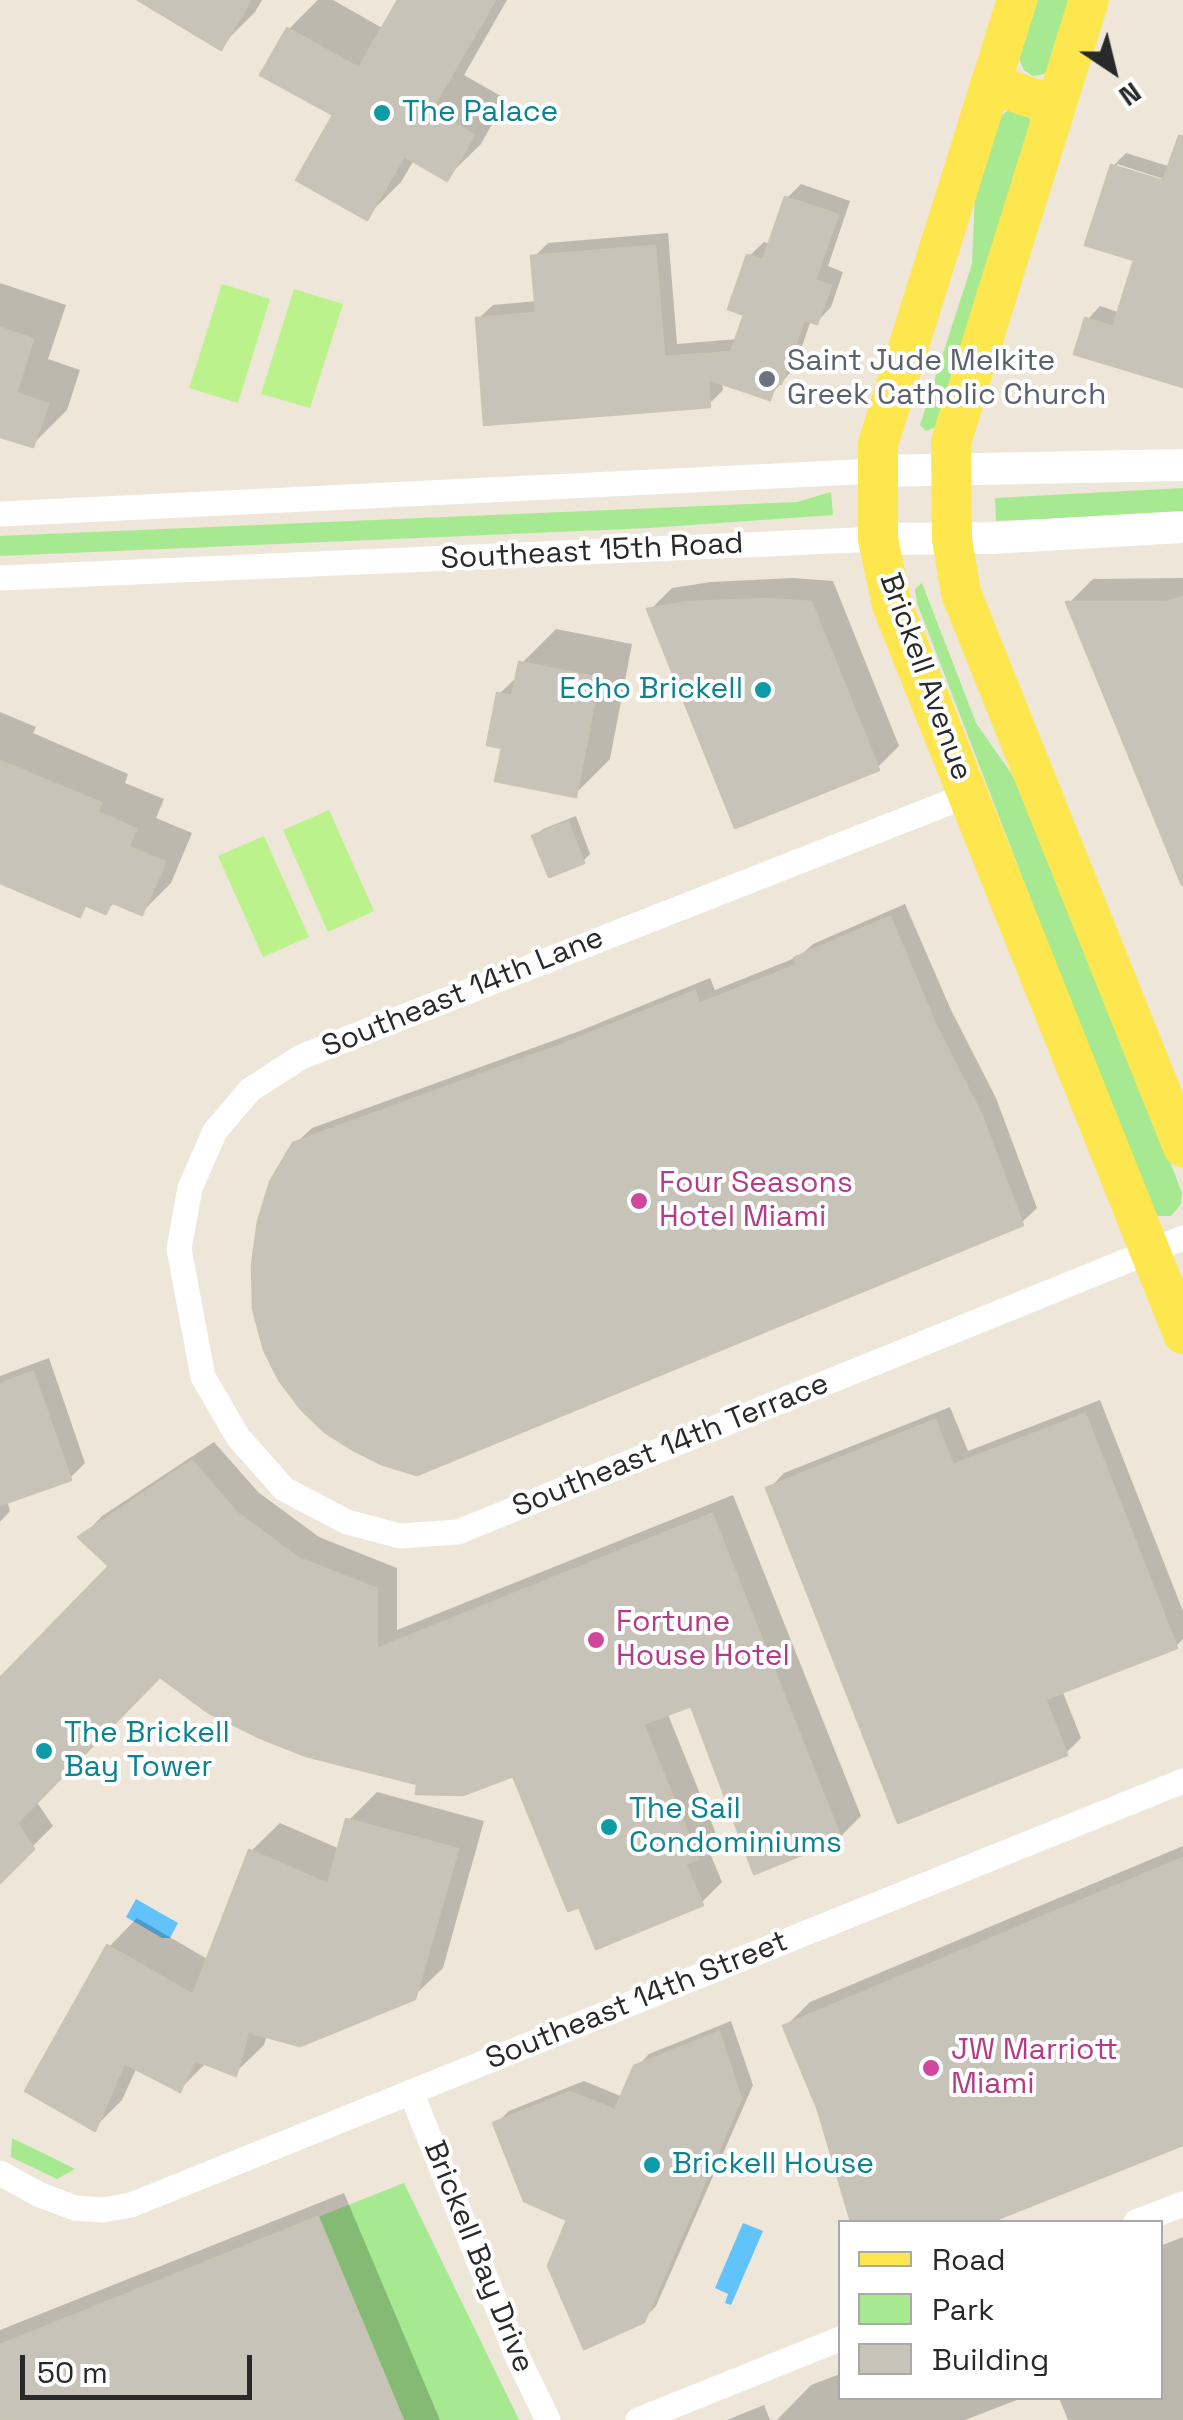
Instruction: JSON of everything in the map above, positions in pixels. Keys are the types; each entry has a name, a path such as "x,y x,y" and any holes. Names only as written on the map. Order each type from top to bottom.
{"main road":[{"name":"Brickell Avenue","path":"1017,0 881,431 876,471 878,539 892,604 968,794 1167,1244 1183,1334"},
{"name":"Brickell Avenue","path":"1089,0 955,427 949,472 952,539 962,593 1183,1147"},
{"path":"990,84 1056,106"}],"street":[{"path":"0,514 876,471 1183,465"},
{"name":"Southeast 15th Road","path":"0,578 1183,527"},
{"name":"Southeast 14th Lane","path":"203,1376 179,1249 190,1188 214,1131 250,1090 301,1058 968,794"},
{"name":"Southeast 14th Terrace","path":"203,1376 238,1437 284,1489 347,1522 400,1536 458,1532 1167,1244"},
{"name":"Southeast 14th Street","path":"0,2173 38,2194 89,2210 131,2205 1183,1781"},
{"name":"Brickell Bay Drive","path":"411,2092 517,2356 548,2420"},
{"path":"1141,2220 1183,2204"},
{"path":"638,2420 838,2341"}],"green space":[{"path":"1038,0 1073,0 1052,65 1044,74 1033,76 1024,70 1019,59"},
{"path":"1008,110 1029,116 1032,128 936,427 926,431 920,425 972,264 975,194 998,119"},
{"path":"222,284 270,299 238,403 189,388"},
{"path":"294,289 343,304 310,408 261,394"},
{"path":"1183,488 1183,513 996,521 995,498"},
{"path":"831,492 833,515 649,528 0,556 0,536 797,502"},
{"path":"922,583 976,723 1029,799 1182,1193 1181,1204 1171,1216 1158,1216 1149,1207 917,603 915,589"},
{"path":"329,810 374,911 328,932 283,830"},
{"path":"264,836 309,937 263,957 218,856"},
{"path":"12,2138 75,2169 57,2179 11,2157"},
{"path":"404,2183 519,2420 403,2420 318,2217"}],"water":[{"path":"136,1899 178,1923 170,1938 162,1938 126,1917"},
{"path":"743,2223 763,2231 731,2305 725,2303 728,2294 715,2288"}],"building":[{"path":"138,0 250,0 221,50"},
{"name":"The Palace","path":"398,0 495,0 431,110 474,135 447,181 404,156 367,220 296,180 333,115 260,75 287,28 359,68"},
{"path":"1179,136 1183,137 1183,387 1074,354 1085,318 1113,327 1134,260 1085,245 1111,165 1163,181"},
{"path":"785,197 838,215 815,280 831,286 817,324 804,320 781,384 776,382 770,400 708,379 710,407 484,425 476,318 536,313 531,256 655,246 664,357 731,352 744,315 728,309 747,255 763,260"},
{"path":"0,328 33,339 16,393 48,404 33,447 0,437"},
{"path":"1183,597 1182,885 1066,602 1166,602"},
{"name":"Echo Brickell","path":"688,602 811,602 879,770 735,828 647,609"},
{"path":"519,662 599,678 576,797 495,781 502,748 487,745 497,693 512,696"},
{"path":"0,761 101,803 97,812 136,829 128,847 165,862 142,915 111,902 106,914 85,905 80,917 0,883"},
{"path":"568,822 584,863 549,877 532,836"},
{"name":"Four Seasons Hotel Miami","path":"890,917 936,1026 981,1114 1023,1225 417,1475 353,1450 326,1433 301,1409 279,1380 264,1350 253,1309 252,1265 258,1221 270,1182 293,1143 559,1046 695,991 699,1004 797,965 794,958"},
{"path":"33,1372 71,1480 0,1505 0,1384"},
{"path":"1085,1414 1177,1648 1045,1699 1067,1755 898,1823 766,1488 935,1420 953,1465"},
{"path":"192,1461 237,1513 298,1558 377,1589 377,1649 712,1514 841,1839 754,1874 691,1706 643,1724 698,1859 685,1864 703,1905 596,1949 579,1907 568,1911 513,1776 463,1795 416,1794 417,1784 306,1756 258,1737 209,1713 160,1677 17,1823 34,1849 0,1883 0,1678 109,1566 78,1537"},
{"path":"346,1819 458,1849 415,1999 300,2046 248,2032 236,2076 195,2060 180,2092 124,2063 95,2131 25,2091 107,1945 193,1995 249,1850 328,1884"},
{"name":"JW Marriott Miami","path":"1183,1858 1183,2145 995,2220 850,2220 818,2110 783,2026"},
{"name":"Brickell House","path":"719,2032 741,2099 644,2322 584,2349 548,2266 567,2220 524,2201 493,2123 570,2092 615,2110 634,2066"},
{"path":"318,2217 403,2420 0,2420 0,2345"}],"place":[{"name":"The Palace","path":"382,113"},
{"name":"Saint Jude Melkite Greek Catholic Church","path":"767,379"},
{"name":"Echo Brickell","path":"763,690"},
{"name":"Four Seasons Hotel Miami","path":"639,1201"},
{"name":"Fortune House Hotel","path":"596,1640"},
{"name":"The Brickell Bay Tower","path":"44,1751"},
{"name":"The Sail Condominiums","path":"609,1827"},
{"name":"JW Marriott Miami","path":"931,2068"},
{"name":"Brickell House","path":"652,2165"}]}
